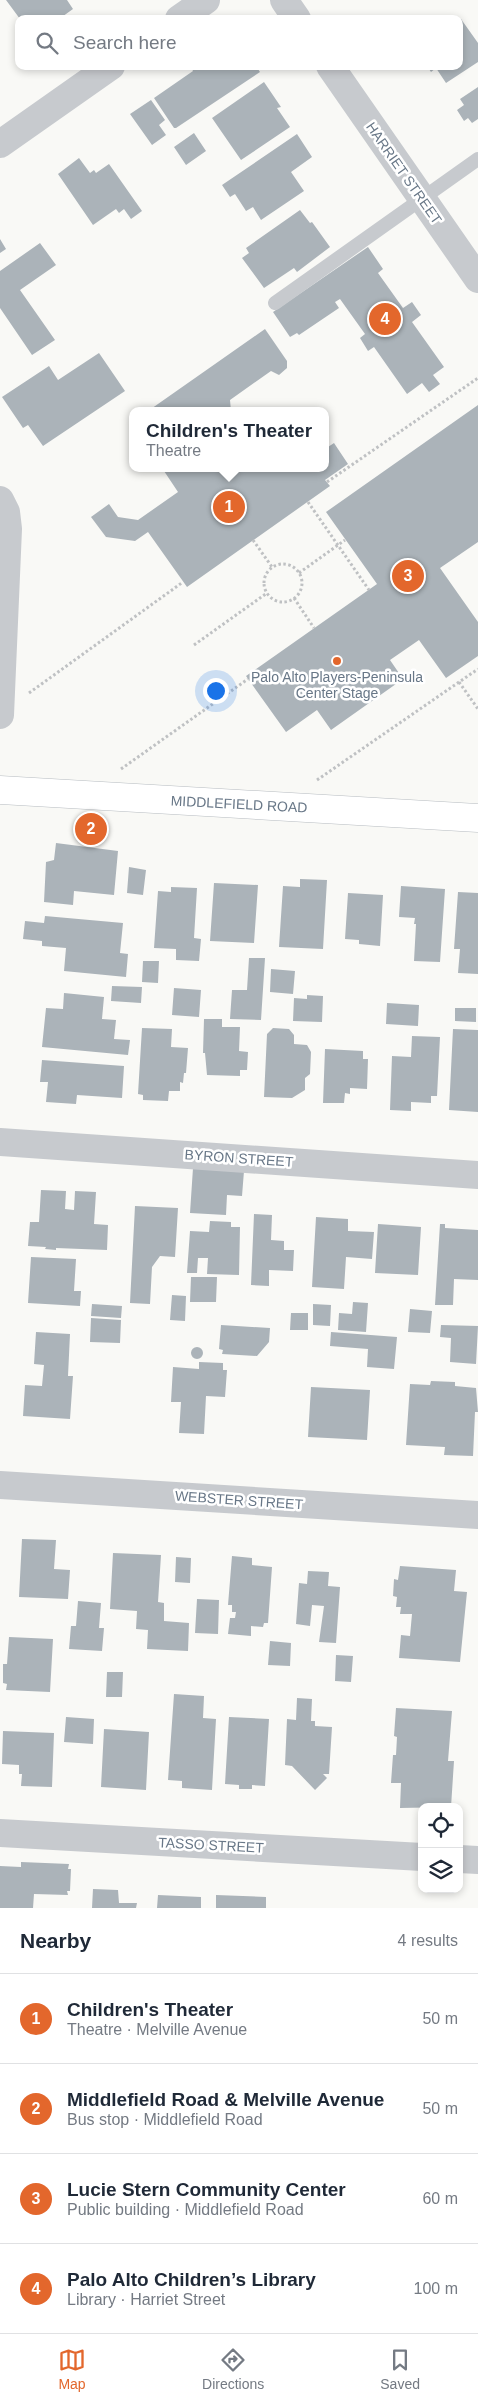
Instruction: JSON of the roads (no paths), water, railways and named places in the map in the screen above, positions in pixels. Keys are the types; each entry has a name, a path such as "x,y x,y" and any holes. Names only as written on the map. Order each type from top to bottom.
{"main road":[{"name":"MIDDLEFIELD ROAD","path":"0,790 478,818"}],"street":[{"path":"185,15 206,0"},
{"path":"284,0 294,15"},
{"path":"0,144 105,70"},
{"name":"HARRIET STREET","path":"333,70 478,279"},
{"path":"0,500 6,512 8,530 0,714"},
{"name":"BYRON STREET","path":"0,1142 478,1175"},
{"name":"WEBSTER STREET","path":"0,1485 478,1515"},
{"name":"TASSO STREET","path":"0,1833 418,1857"},
{"path":"463,1859 478,1860"}],"lane":[{"path":"275,303 478,159"}],"place":[{"name":"Palo Alto Children’s Library","path":"385,319"},
{"name":"Children's Theater","path":"229,507"},
{"name":"Lucie Stern Community Center","path":"408,576"},
{"name":"Palo Alto Players-Peninsula Center Stage","path":"337,661"},
{"name":"Middlefield Road & Melville Avenue","path":"91,829"}]}
